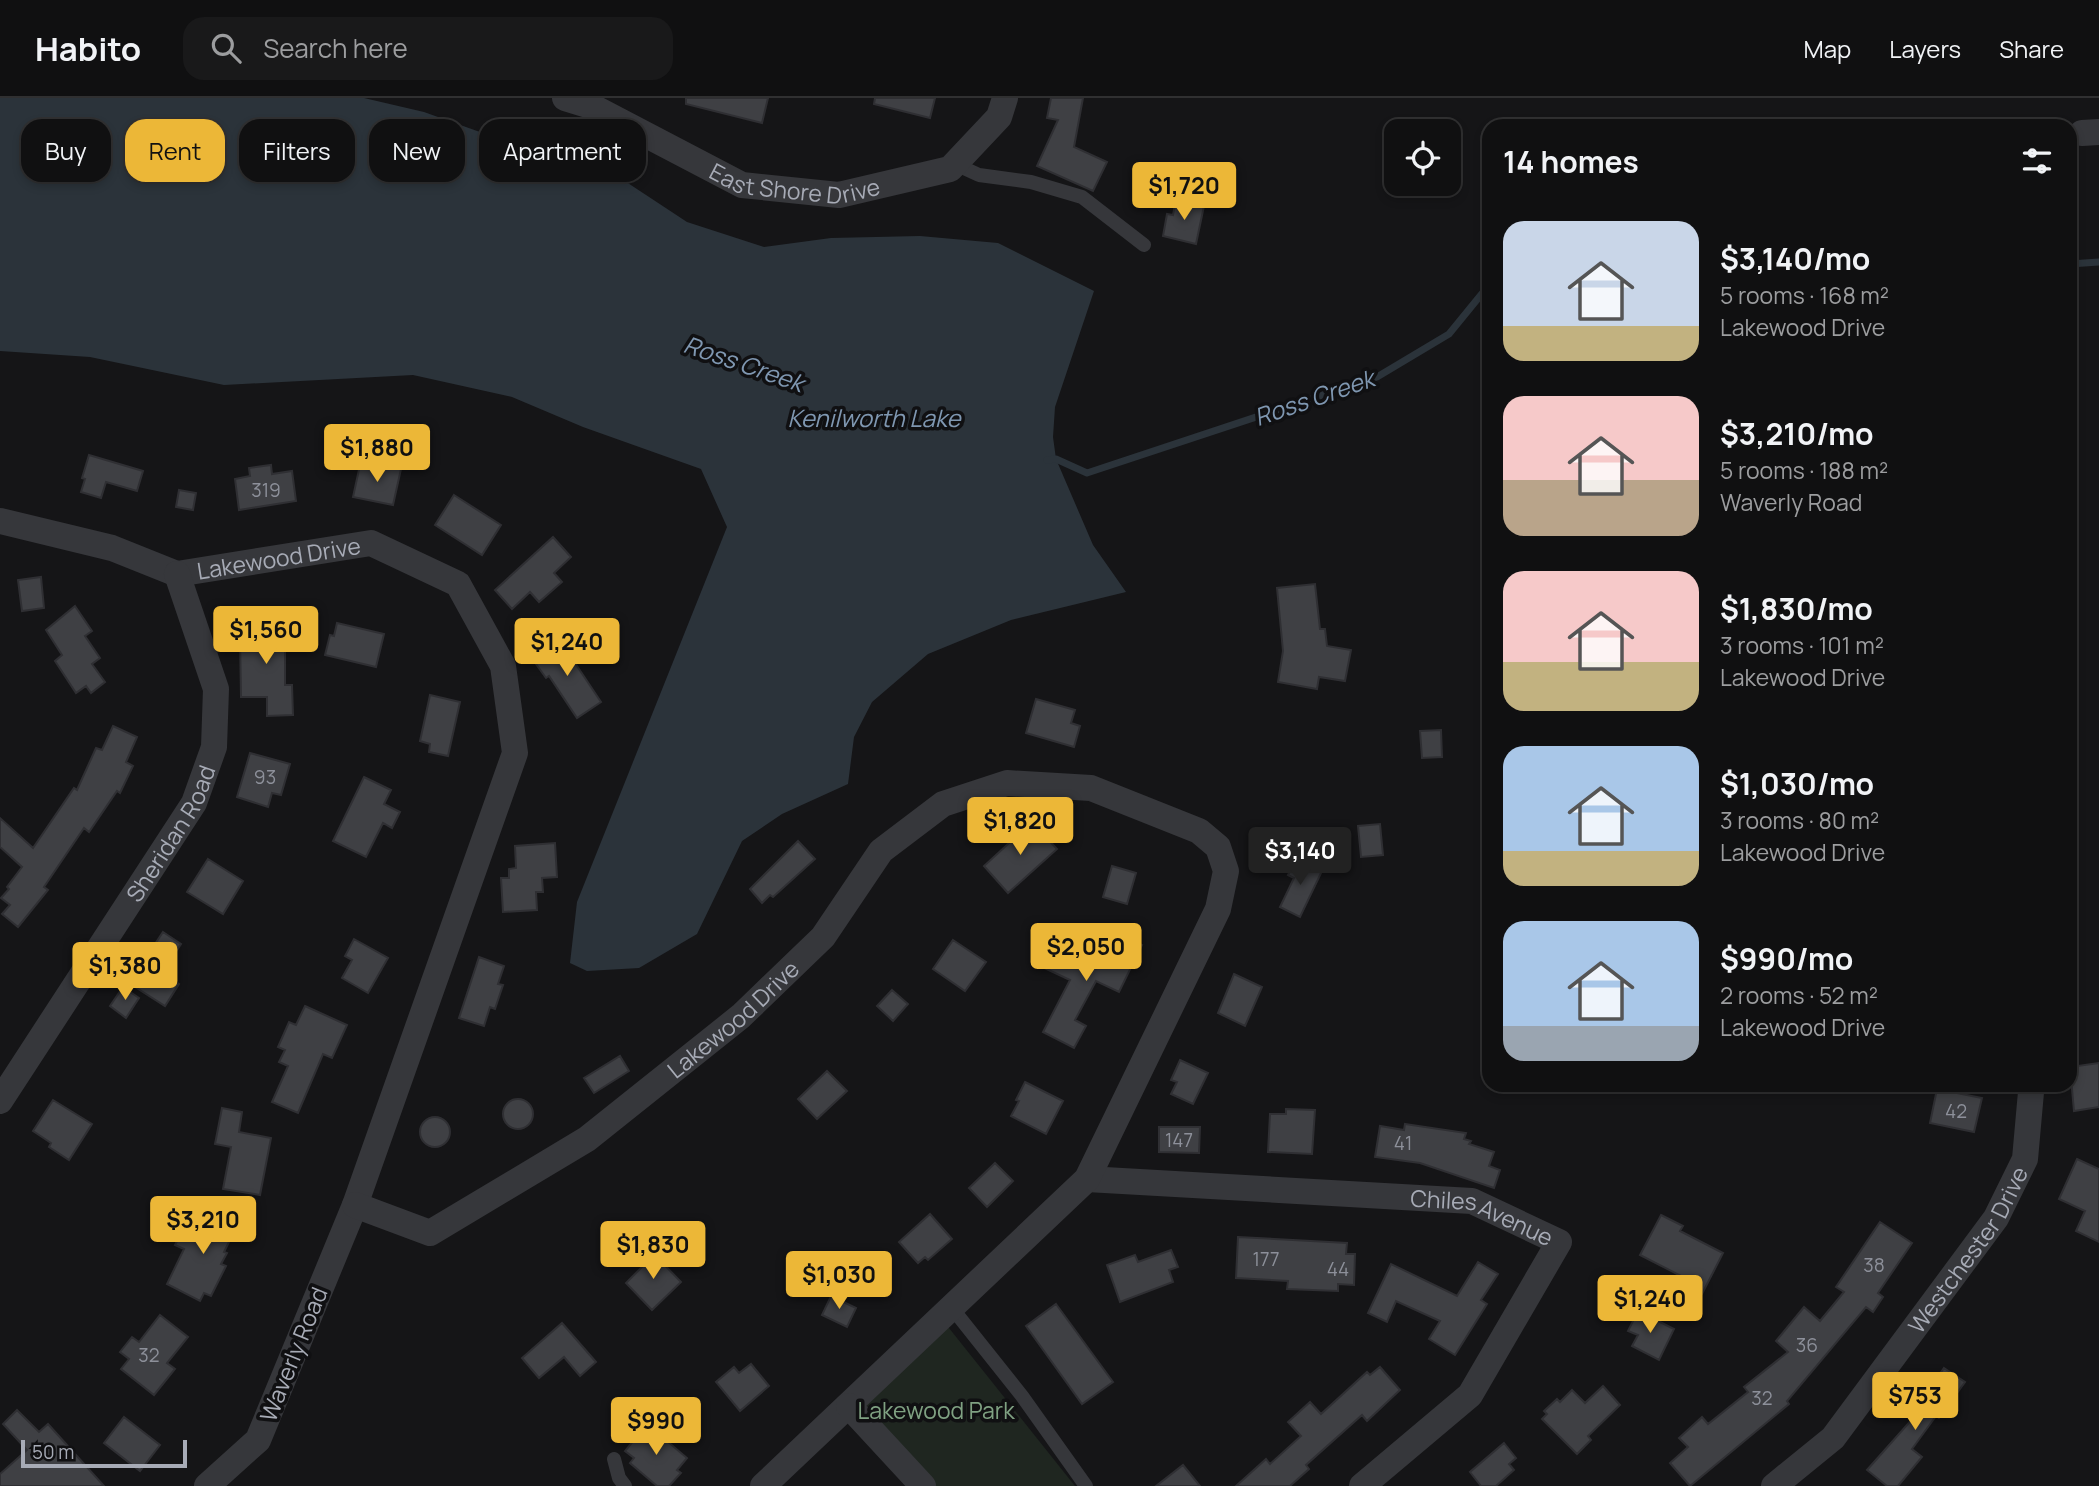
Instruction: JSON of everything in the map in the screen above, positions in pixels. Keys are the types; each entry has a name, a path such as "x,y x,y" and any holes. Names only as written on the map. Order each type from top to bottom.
{"street":[{"name":"East Shore Drive","path":"565,98 591,106 743,186 839,195 950,169 999,117 1005,98"},
{"path":"0,521 112,548 177,574"},
{"name":"Lakewood Drive","path":"177,574 371,543 457,583 503,666 514,753 355,1205 430,1233 587,1139 741,1016 823,937 881,851 943,804 1007,783 1091,789 1199,831 1218,848 1226,871 1217,909 1087,1179 764,1486"},
{"name":"Sheridan Road","path":"3,1090 194,803 214,747 216,689 177,574"},
{"name":"Westchester Drive","path":"1774,1486 1833,1438 1996,1218 2025,1159 2031,1092"},
{"name":"Chiles Avenue","path":"1087,1179 1472,1201 1559,1242 1470,1395 1362,1486"},
{"name":"Waverly Road","path":"207,1486 258,1440 355,1205"},
{"path":"849,1406 923,1486"}],"lane":[{"path":"955,164 979,175 1031,182 1082,197 1144,245"},
{"path":"952,1308 1022,1396 1086,1486"},
{"path":"614,1459 619,1478 625,1486"}],"green space":[{"name":"Lakewood Park","path":"941,1318 1075,1486 923,1486 849,1406"}],"water":[{"name":"Kenilworth Lake","path":"0,98 364,98 444,119 369,119 369,182 465,182 465,127 479,132 479,182 626,182 687,222 764,247 831,238 920,236 998,243 1094,291 1055,407 1053,437 1056,459 1093,545 1126,592 1011,620 928,654 872,702 854,737 848,784 782,814 742,841 697,934 639,968 587,971 570,963 577,902 727,527 701,469 583,427 512,397 413,375 224,385 90,357 0,351"}],"building":[{"path":"686,98 768,98 762,123 686,104"},
{"path":"875,98 935,98 930,118 874,104"},
{"path":"1051,98 1083,98 1074,147 1107,162 1093,191 1037,166 1058,120 1047,118"},
{"path":"1176,199 1204,206 1196,244 1163,236 1167,214 1173,215"},
{"path":"89,455 143,471 137,491 106,482 101,498 81,492"},
{"path":"373,463 401,469 393,505 353,497 360,465 372,468"},
{"path":"271,465 272,474 292,471 296,501 239,510 235,479 250,476 249,468"},
{"path":"179,490 196,493 193,510 176,507"},
{"path":"454,495 501,525 482,555 435,525"},
{"path":"553,537 571,557 554,573 562,582 539,602 530,592 512,609 495,590"},
{"path":"41,577 44,608 22,611 18,580"},
{"path":"1315,584 1320,629 1325,629 1327,646 1351,650 1345,681 1319,677 1317,689 1278,682 1283,651 1277,588"},
{"path":"75,606 92,631 85,636 100,658 92,664 105,682 91,693 86,686 76,693 55,661 62,655 46,630"},
{"path":"252,618 285,619 285,685 292,685 293,715 267,716 267,697 241,697 240,636 252,636"},
{"path":"337,623 384,634 376,667 325,655 330,635 334,636"},
{"path":"559,639 601,702 577,718 549,676 546,678 531,657"},
{"path":"430,695 460,702 448,756 429,752 430,744 420,741"},
{"path":"1036,699 1075,710 1071,723 1080,726 1074,747 1026,733"},
{"path":"113,726 137,737 126,762 133,766 120,793 117,791 89,832 84,828 44,887 48,890 18,927 2,914 10,905 1,898 22,867 0,847 0,818 33,848 74,788 77,790 96,748 102,750"},
{"path":"1441,730 1442,757 1422,758 1420,731"},
{"path":"250,753 290,764 281,795 272,793 268,807 237,797"},
{"path":"364,777 391,790 384,804 400,812 392,828 383,823 366,857 333,841"},
{"path":"1032,822 1057,849 1008,893 984,866"},
{"path":"1380,824 1383,855 1361,857 1358,826"},
{"path":"798,841 815,859 773,897 770,895 762,903 750,889"},
{"path":"555,843 557,877 542,878 543,892 536,892 537,910 503,912 501,878 509,878 509,869 516,868 515,846"},
{"path":"1296,858 1322,871 1300,917 1280,907 1294,878 1288,875"},
{"path":"208,859 243,881 223,914 187,892"},
{"path":"1112,866 1136,873 1127,904 1103,897"},
{"path":"163,932 181,944 162,973 179,984 165,1006 132,985"},
{"path":"1113,932 1142,945 1119,992 1096,981 1075,1020 1086,1026 1074,1048 1043,1032 1070,980 1038,965 1048,946 1096,968"},
{"path":"354,939 388,958 368,993 342,978 352,960 345,956"},
{"path":"953,940 986,962 965,991 933,969"},
{"path":"479,957 504,966 498,984 503,985 495,1009 490,1007 484,1026 459,1018"},
{"path":"1234,974 1262,987 1245,1026 1218,1013"},
{"path":"123,987 139,998 126,1018 110,1006"},
{"path":"892,990 908,1004 893,1021 877,1006"},
{"path":"305,1006 347,1025 332,1058 323,1054 298,1113 272,1102 288,1066 279,1062 285,1050 278,1047 289,1022 296,1025"},
{"path":"620,1056 629,1071 594,1093 584,1078"},
{"path":"1180,1060 1208,1073 1193,1104 1171,1094 1177,1082 1171,1080"},
{"path":"2099,1063 2099,1107 2074,1111 2072,1092 2077,1092 2077,1066"},
{"path":"827,1071 847,1091 817,1119 798,1099"},
{"path":"1025,1082 1063,1101 1046,1134 1011,1116"},
{"path":"1936,1092 1982,1098 1974,1132 1930,1123"},
{"path":"518,1099 528,1104 533,1114 528,1124 518,1129 508,1124 503,1114 508,1104"},
{"path":"53,1100 92,1124 69,1160 49,1147 51,1143 33,1131"},
{"path":"222,1108 242,1112 239,1132 271,1138 260,1195 223,1189 231,1147 215,1144"},
{"path":"1286,1109 1315,1110 1312,1154 1268,1152 1270,1114 1286,1114"},
{"path":"435,1117 445,1122 450,1132 445,1142 435,1147 425,1142 420,1132 425,1122"},
{"path":"1405,1124 1466,1133 1464,1139 1471,1141 1469,1144 1494,1152 1489,1166 1500,1170 1494,1188 1420,1163 1375,1157 1380,1126 1404,1130"},
{"path":"1159,1127 1200,1127 1199,1153 1159,1152"},
{"path":"2077,1159 2099,1169 2099,1242 2076,1231 2085,1211 2059,1199"},
{"path":"995,1163 1013,1181 987,1207 969,1188"},
{"path":"206,1208 238,1224 224,1252 227,1253 221,1264 226,1266 211,1296 204,1293 200,1301 167,1284 184,1249 175,1245 183,1230 193,1235"},
{"path":"930,1214 952,1239 928,1260 925,1257 918,1263 899,1242"},
{"path":"1661,1215 1683,1226 1680,1231 1723,1253 1702,1294 1680,1283 1683,1277 1640,1255"},
{"path":"1880,1222 1912,1243 1878,1293 1883,1297 1873,1312 1866,1307 1787,1401 1789,1404 1690,1486 1670,1463 1688,1447 1679,1438 1702,1417 1708,1424 1748,1392 1744,1387 1788,1352 1776,1341 1804,1307 1820,1321 1844,1292 1836,1287"},
{"path":"1238,1237 1347,1243 1346,1254 1355,1254 1354,1285 1338,1284 1338,1291 1287,1289 1288,1281 1236,1278"},
{"path":"650,1250 681,1282 652,1310 626,1283 643,1266 638,1261"},
{"path":"1171,1250 1178,1267 1169,1270 1173,1282 1120,1302 1107,1265 1135,1255 1138,1262"},
{"path":"1478,1262 1498,1274 1481,1300 1487,1304 1455,1355 1429,1339 1440,1321 1396,1301 1387,1322 1368,1313 1391,1264 1457,1296"},
{"path":"831,1296 856,1308 847,1327 822,1315"},
{"path":"1056,1304 1113,1382 1082,1404 1026,1326"},
{"path":"1638,1311 1674,1329 1659,1360 1632,1346 1638,1335 1628,1331"},
{"path":"160,1315 188,1337 167,1363 175,1369 154,1395 121,1369 129,1359 120,1352 132,1337 139,1342"},
{"path":"562,1323 596,1362 580,1376 564,1357 539,1378 522,1358"},
{"path":"751,1364 769,1386 740,1411 716,1382 734,1367 739,1373"},
{"path":"1380,1367 1400,1390 1367,1421 1362,1415 1306,1465 1309,1469 1290,1486 1236,1486 1266,1459 1270,1464 1301,1436 1288,1422 1310,1402 1321,1414 1367,1372 1370,1375"},
{"path":"1944,1368 1965,1382 1912,1449 1922,1457 1898,1486 1887,1486 1867,1470 1923,1407 1919,1404"},
{"path":"1603,1386 1620,1405 1588,1436 1591,1440 1577,1454 1542,1419 1547,1414 1544,1411 1557,1399 1560,1402 1572,1390 1585,1403"},
{"path":"17,1410 39,1432 48,1424 104,1486 0,1486 0,1474 27,1450 3,1424"},
{"path":"124,1417 160,1445 140,1471 104,1443"},
{"path":"647,1424 687,1458 677,1470 681,1473 669,1486 657,1486 630,1463 634,1458 625,1451"},
{"path":"1504,1443 1516,1458 1509,1464 1514,1470 1496,1486 1481,1486 1470,1472"},
{"path":"1183,1465 1200,1486 1156,1486"}],"waterway":[{"name":"Ross Creek","path":"2077,264 2099,262"},
{"name":"Ross Creek","path":"1047,460 1056,459 1087,473 1377,377 1449,334 1482,294"}]}
